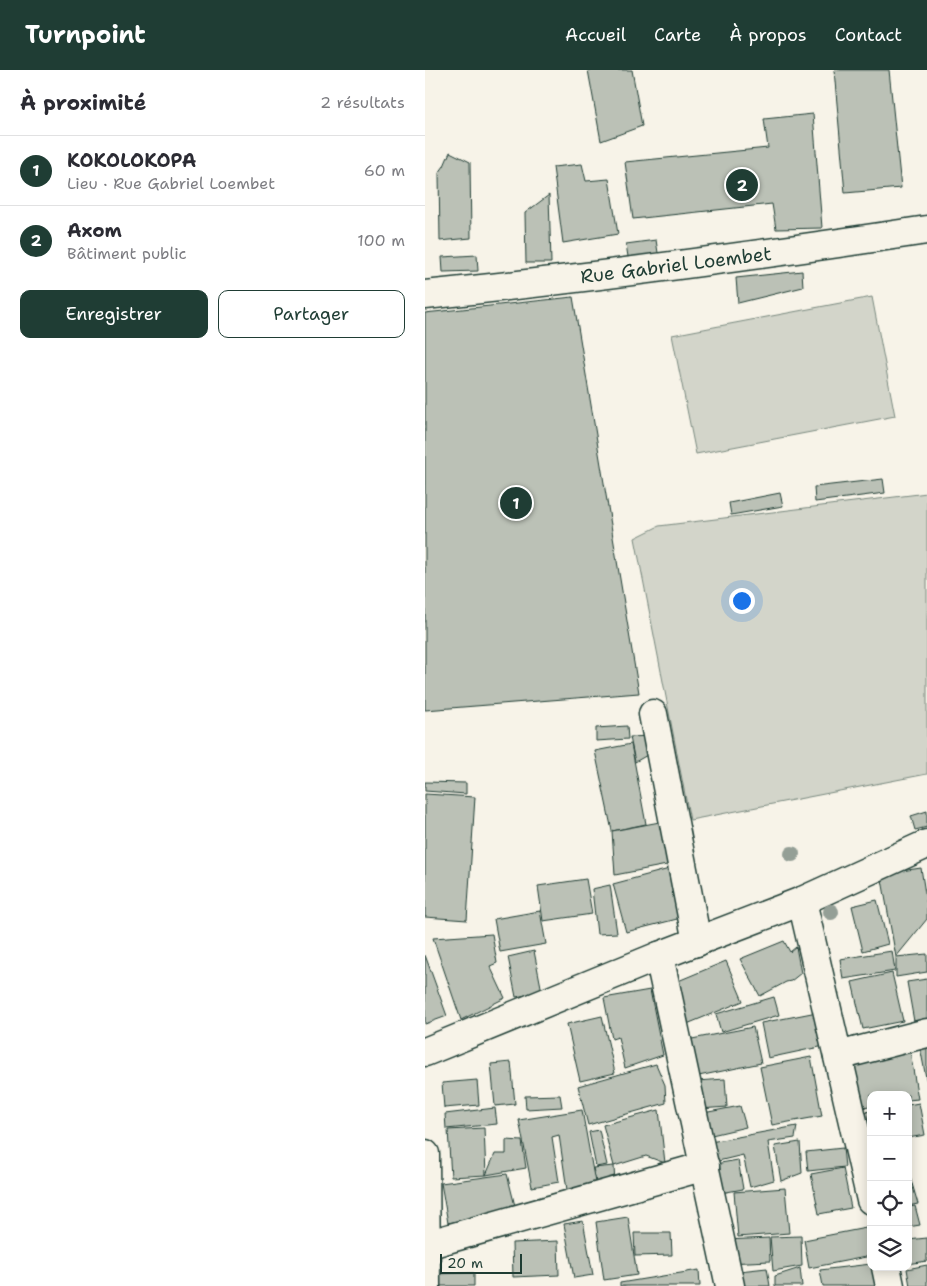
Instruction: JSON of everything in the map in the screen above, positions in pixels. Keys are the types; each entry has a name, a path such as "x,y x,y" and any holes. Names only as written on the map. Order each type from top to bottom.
{"street":[{"name":"Rue Gabriel Loembet","path":"425,295 507,287 732,259 927,230"},
{"path":"653,714 697,942"},
{"path":"425,1052 659,956 802,901 927,844"},
{"path":"802,901 867,1183"},
{"path":"659,956 730,1286"},
{"path":"838,1056 927,1033"},
{"path":"425,1154 426,1286"},
{"path":"425,1245 705,1166"},
{"path":"887,1271 890,1286"}],"shaded area":[{"path":"872,297 895,416 696,454 672,335"},
{"path":"927,493 927,774 690,820 635,538 659,526"}],"building":[{"path":"588,70 632,70 642,126 601,141"},
{"path":"834,70 889,70 901,188 845,193"},
{"path":"813,114 822,228 776,229 772,204 633,219 625,162 768,148 764,119"},
{"path":"450,152 470,162 471,238 440,241 439,173"},
{"path":"582,164 586,181 609,179 618,234 563,243 553,167"},
{"path":"549,195 551,263 526,263 525,213"},
{"path":"656,240 659,259 629,263 626,244"},
{"path":"477,255 478,271 443,272 442,257"},
{"path":"802,271 803,287 738,303 736,278"},
{"path":"573,297 639,693 425,710 425,313"},
{"path":"883,479 885,493 815,502 814,487"},
{"path":"780,493 783,506 731,515 729,503"},
{"path":"627,726 628,739 596,741 596,728"},
{"path":"650,736 649,754 635,762 630,737"},
{"path":"631,744 646,824 612,831 595,751"},
{"path":"425,782 466,783 466,794 425,791"},
{"path":"425,794 475,797 467,920 425,917"},
{"path":"927,811 927,827 915,830 911,816"},
{"path":"665,821 672,864 615,875 612,831"},
{"path":"673,868 685,917 626,932 613,884"},
{"path":"921,868 927,906 927,919 896,957 881,874"},
{"path":"586,879 592,914 543,921 538,886"},
{"path":"610,885 617,933 597,934 592,889"},
{"path":"877,900 888,944 863,951 852,906"},
{"path":"540,911 546,944 500,952 494,919"},
{"path":"492,934 497,963 490,966 505,998 461,1020 433,938"},
{"path":"784,941 790,952 796,947 801,973 791,981 760,996 740,959"},
{"path":"534,951 542,992 516,997 508,957"},
{"path":"892,951 895,971 843,979 840,959"},
{"path":"927,954 927,972 896,977 896,957"},
{"path":"425,955 447,1016 425,1024"},
{"path":"726,961 743,1001 687,1024 671,984"},
{"path":"892,973 903,1021 863,1029 852,982"},
{"path":"927,979 927,1025 915,1027 907,982"},
{"path":"650,990 663,1055 625,1068 618,1037 612,1039 604,998"},
{"path":"774,997 779,1015 721,1032 716,1014"},
{"path":"822,1011 829,1045 768,1058 761,1023"},
{"path":"602,1016 615,1073 580,1081 567,1024"},
{"path":"753,1027 761,1063 689,1078 682,1041"},
{"path":"927,1046 927,1083 920,1047"},
{"path":"910,1051 918,1099 912,1100 912,1091 867,1091 867,1106 861,1107 853,1060"},
{"path":"811,1057 822,1116 772,1125 760,1067"},
{"path":"511,1062 515,1104 495,1106 491,1064"},
{"path":"656,1064 665,1085 666,1103 588,1125 578,1086"},
{"path":"725,1079 727,1107 700,1109 697,1081"},
{"path":"477,1080 479,1105 444,1108 442,1083"},
{"path":"560,1095 562,1107 526,1109 525,1096"},
{"path":"919,1103 925,1135 912,1137 912,1104"},
{"path":"740,1106 746,1127 703,1137 698,1114"},
{"path":"495,1108 497,1124 446,1129 445,1114"},
{"path":"582,1110 596,1188 567,1190 559,1135 552,1137 559,1182 532,1187 519,1120"},
{"path":"659,1110 665,1163 646,1156 614,1166 603,1125"},
{"path":"797,1126 795,1138 768,1142 774,1180 750,1187 743,1155 710,1163 705,1143"},
{"path":"484,1128 486,1175 451,1177 448,1130"},
{"path":"599,1130 607,1165 596,1167 589,1132"},
{"path":"506,1140 522,1141 526,1168 486,1175 495,1154 506,1154"},
{"path":"800,1142 802,1173 781,1181 775,1146"},
{"path":"843,1148 845,1167 808,1171 806,1152"},
{"path":"738,1160 743,1189 721,1193 715,1164"},
{"path":"614,1166 615,1186 597,1187 593,1168"},
{"path":"843,1168 851,1208 819,1214 811,1174"},
{"path":"507,1174 517,1214 448,1223 441,1183"},
{"path":"912,1184 918,1204 912,1205"},
{"path":"785,1188 789,1233 738,1237 734,1192"},
{"path":"912,1206 915,1206 920,1225 912,1226"},
{"path":"628,1217 637,1275 604,1280 596,1222"},
{"path":"583,1221 593,1275 574,1278 564,1224"},
{"path":"867,1228 867,1257 809,1268 804,1240"},
{"path":"634,1233 671,1233 672,1255 635,1256"},
{"path":"801,1236 802,1266 773,1271 770,1237"},
{"path":"769,1238 770,1261 727,1263 726,1240"},
{"path":"927,1238 927,1261 912,1263 912,1240"},
{"path":"558,1241 559,1275 513,1277 512,1243"},
{"path":"867,1264 867,1271 881,1271 883,1286 823,1286 820,1270"},
{"path":"927,1265 927,1286 910,1286 907,1271 912,1271 912,1268"},
{"path":"767,1268 770,1286 733,1286 730,1272"},
{"path":"800,1268 802,1286 775,1286 775,1276"},
{"path":"699,1270 700,1286 620,1286 620,1283"},
{"path":"474,1273 474,1286 433,1286 432,1274"}],"place":[{"name":"Axom","path":"742,185"},
{"name":"KOKOLOKOPA","path":"516,503"}]}
